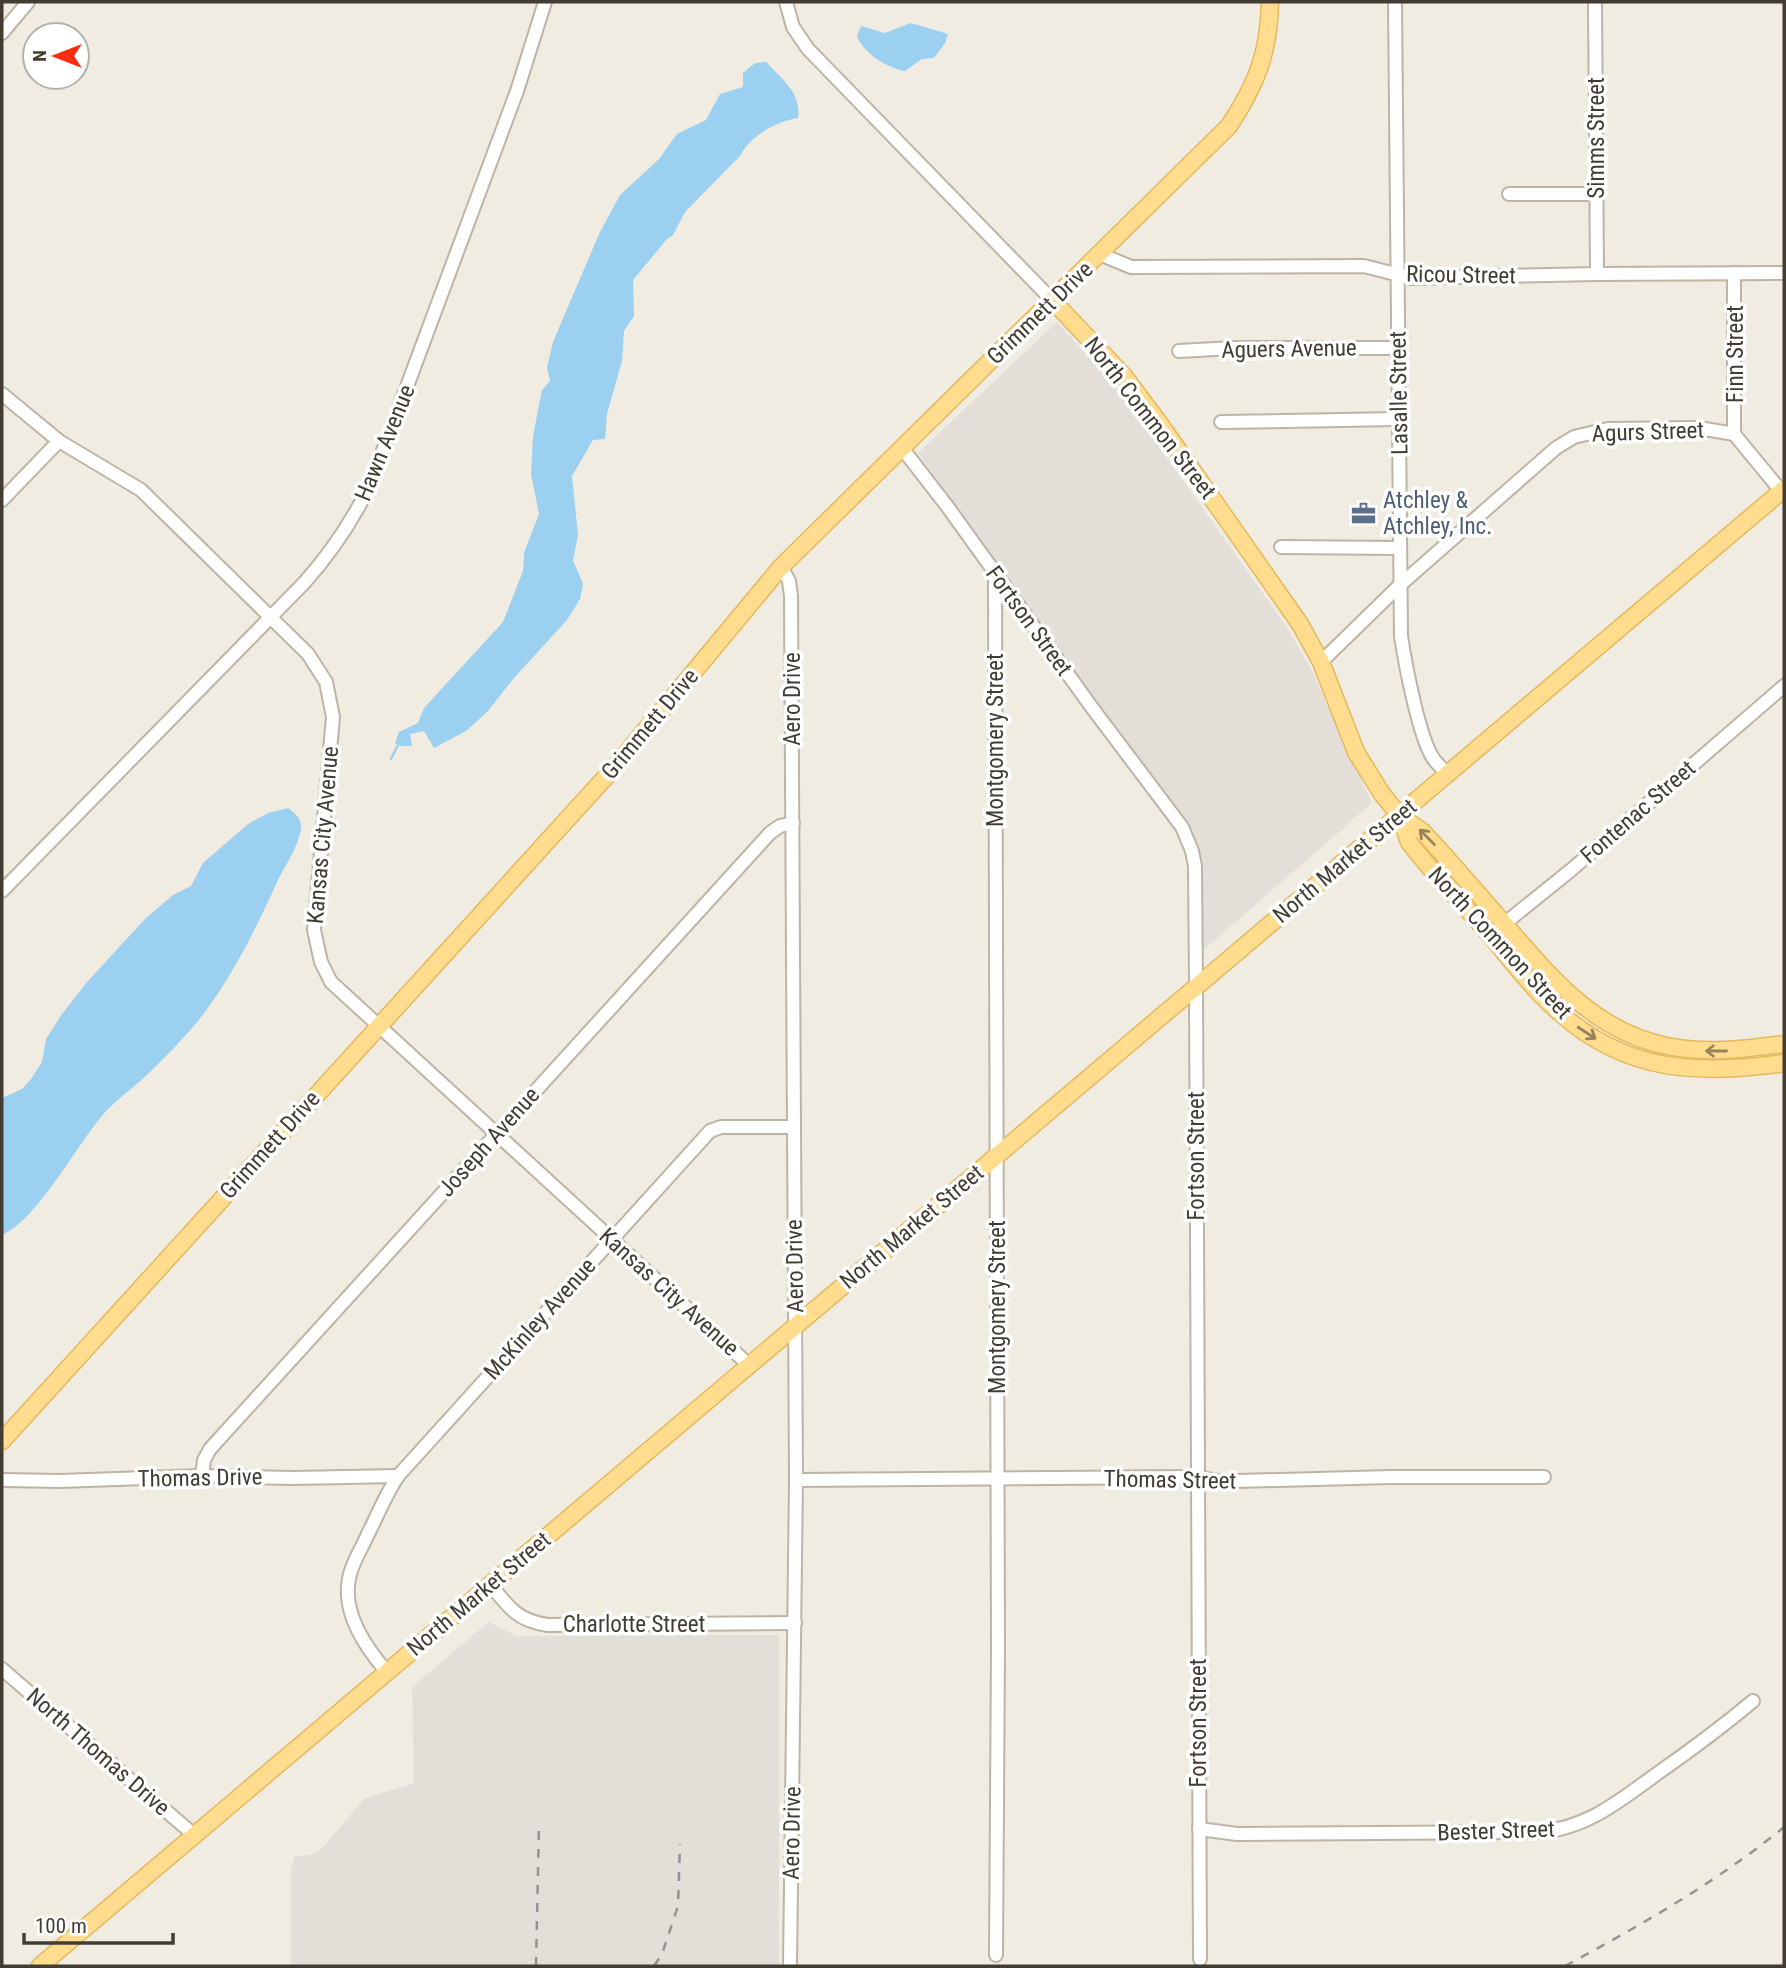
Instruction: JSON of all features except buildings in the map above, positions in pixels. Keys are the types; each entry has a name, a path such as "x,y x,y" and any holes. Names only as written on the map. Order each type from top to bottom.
{"main road":[{"name":"Grimmett Drive","path":"2,1441 613,769 781,568 1229,126 1250,95 1267,44 1270,2"},
{"name":"North Common Street","path":"1053,301 1108,358 1160,424 1300,624 1321,662 1356,752 1400,817 1409,842 1533,986 1560,1014 1590,1036 1634,1058 1680,1068 1705,1070 1784,1063"},
{"name":"North Market Street","path":"40,1966 1783,490"},
{"name":"North Common Street","path":"1400,817 1422,831 1564,991 1594,1016 1652,1043 1693,1050 1740,1050 1784,1044"}],"street":[{"path":"4,25 29,2"},
{"name":"Hawn Avenue","path":"2,891 272,617 326,558 357,512 371,483 517,91 545,2"},
{"name":"North Common Street","path":"786,2 793,27 808,49 1053,301"},
{"name":"Lasalle Street","path":"1395,2 1401,636 1426,742 1432,757 1448,775"},
{"name":"Simms Street","path":"1595,2 1597,274"},
{"path":"1510,194 1596,194"},
{"name":"Ricou Street","path":"1100,254 1131,267 1364,266 1411,278 1784,274"},
{"name":"Finn Street","path":"1734,273 1734,434"},
{"name":"Aguers Avenue","path":"1180,352 1233,348 1398,348"},
{"name":"Kansas City Avenue","path":"2,394 59,442 141,490 308,654 326,681 333,717 314,930 317,952 331,982 750,1366"},
{"path":"1221,422 1399,419"},
{"name":"Agurs Street","path":"1321,662 1400,585 1556,448 1574,437 1608,429 1699,428 1734,434 1783,490"},
{"path":"2,500 59,442"},
{"name":"Fortson Street","path":"902,448 1187,837 1195,866 1200,1959"},
{"path":"1280,547 1400,548"},
{"name":"Aero Drive","path":"781,568 789,581 791,596 793,823 796,1480 790,1966"},
{"name":"Montgomery Street","path":"995,574 998,1478 996,1955"},
{"name":"Fontenac Street","path":"1489,935 1571,870 1784,686"},
{"name":"Joseph Avenue","path":"201,1476 202,1466 210,1449 770,833 780,826 793,823"},
{"name":"McKinley Avenue","path":"387,1672 367,1649 361,1637 352,1612 348,1583 353,1566 398,1476 710,1132 721,1127 794,1127"},
{"name":"Thomas Drive","path":"2,1480 398,1476"},
{"name":"Thomas Street","path":"796,1480 1197,1477 1238,1481 1544,1476"},
{"name":"Charlotte Street","path":"490,1584 514,1612 531,1623 795,1623"},
{"name":"North Thomas Drive","path":"2,1669 194,1835"},
{"name":"Bester Street","path":"1199,1829 1237,1834 1538,1832 1563,1829 1619,1801 1754,1701"}],"shaded area":[{"path":"1057,322 1120,392 1286,626 1313,673 1372,803 1200,953 1196,860 1138,761 918,453"},
{"path":"489,1622 516,1636 779,1635 779,1966 291,1966 291,1869 295,1856 312,1855 324,1846 364,1799 414,1783 412,1687"}],"water":[{"path":"911,23 948,34 934,58 922,59 905,71 877,59 857,37 861,26 885,33"},
{"path":"766,62 794,94 798,118 773,126 750,142 740,156 685,212 673,235 633,280 634,316 624,331 622,361 607,414 605,439 593,440 572,476 578,535 573,560 583,584 580,599 567,620 488,711 466,731 434,748 424,731 410,734 412,746 395,743 399,732 418,723 424,708 503,622 523,571 524,553 539,514 531,474 533,436 542,390 550,381 547,367 553,342 599,234 620,195 659,159 677,134 706,120 720,94 743,87 743,73 755,63"},
{"path":"288,808 301,822 297,842 252,934 222,987 181,1040 146,1076 107,1110 30,1213 2,1235 2,1098 22,1089 31,1079 42,1062 46,1039 62,1014 87,982 145,919 173,895 191,886 203,863 248,824 268,813"}],"waterway":[{"path":"391,759 399,743"}],"railway":[{"path":"536,1966 539,1825"},
{"path":"1565,1966 1678,1902 1784,1827"},
{"path":"654,1966 662,1954 678,1906 680,1844"}],"place":[{"name":"Atchley & Atchley, Inc.","path":"1363,513"}]}
